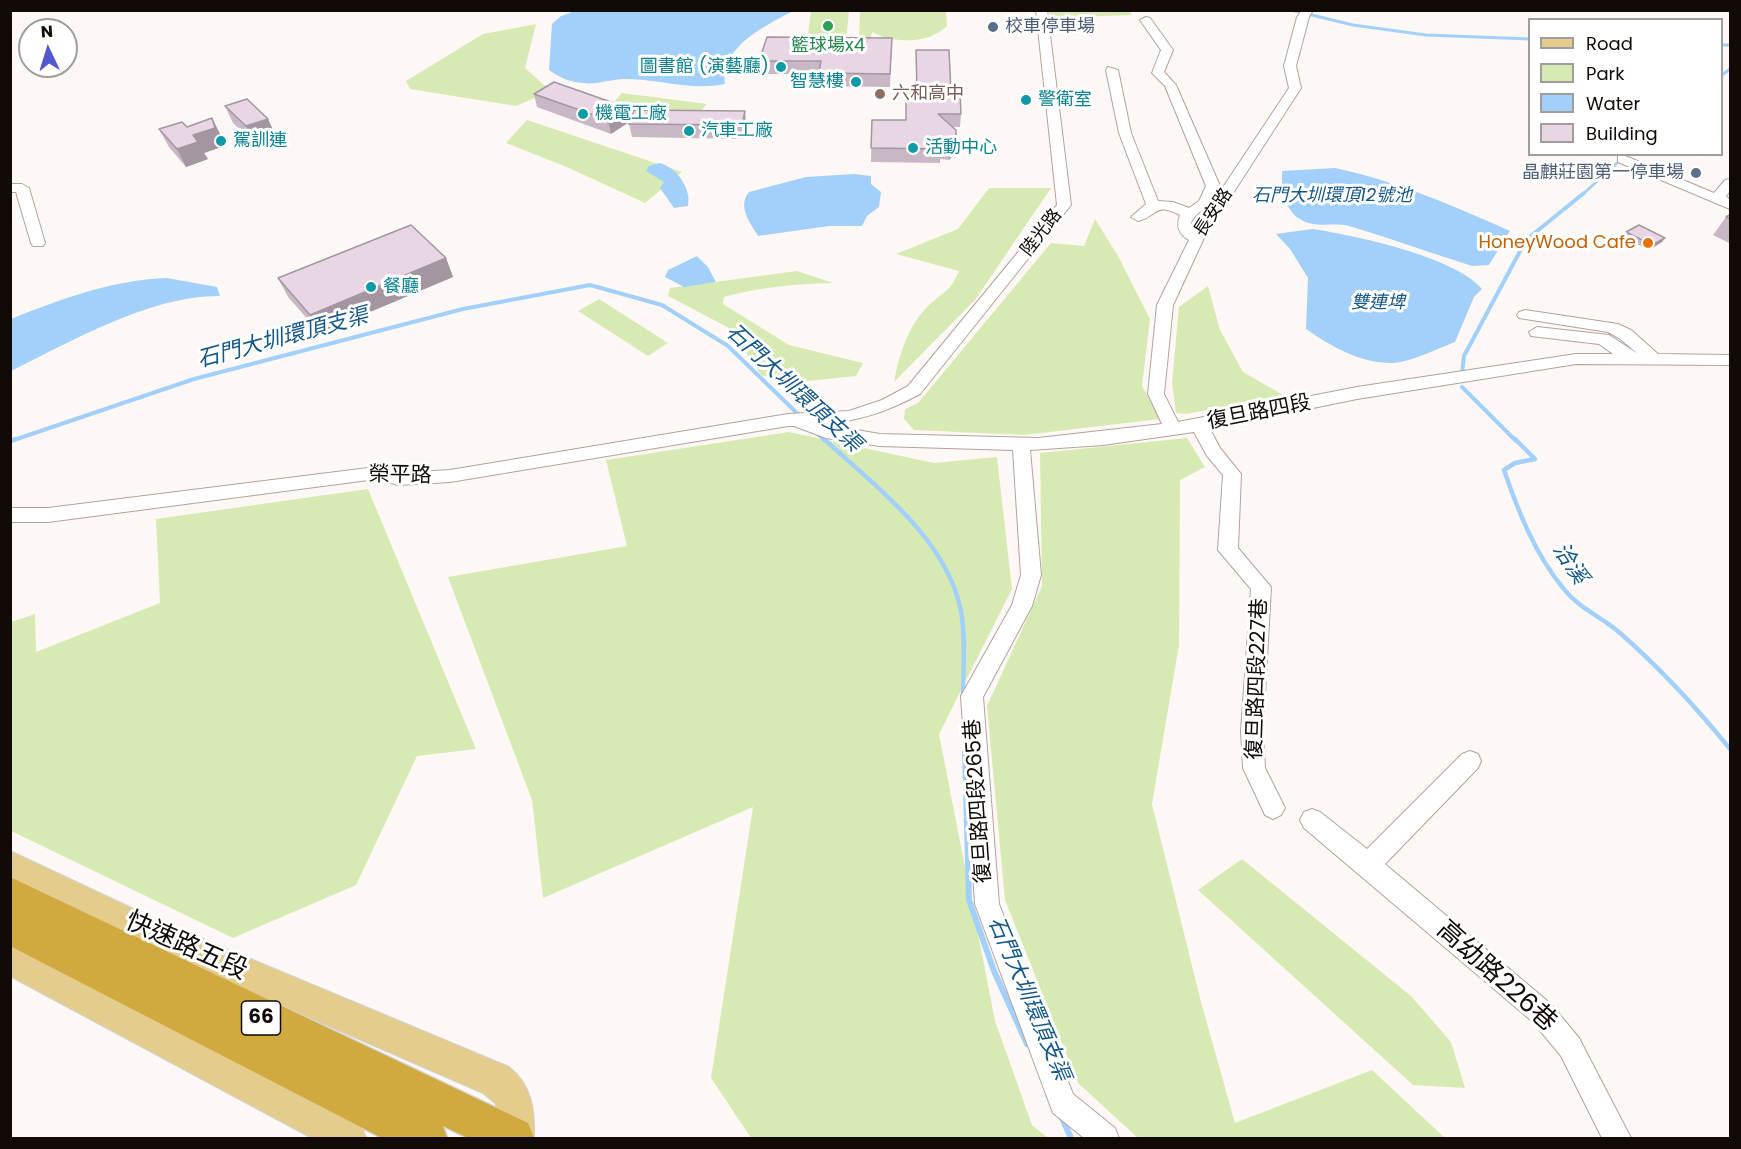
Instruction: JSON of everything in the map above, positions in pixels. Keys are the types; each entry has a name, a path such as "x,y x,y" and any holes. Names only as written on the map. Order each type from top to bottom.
{"highway":[{"name":"66","path":"10,895 514,1138"},
{"name":"66","path":"10,925 426,1138"}],"main road":[{"name":"快速路五段","path":"10,866 144,930 496,1080 507,1087 512,1094 514,1138"},
{"path":"10,958 348,1138"}],"street":[{"name":"陸光路","path":"788,420 850,417 888,404 914,390 1064,206 1041,10"},
{"name":"長安路","path":"1172,427 1156,394 1165,305 1197,238 1295,88 1290,66 1305,14"},
{"path":"1138,217 1153,205 1173,206 1188,213 1198,210 1210,197 1213,186 1170,85 1158,73 1167,50 1146,20"},
{"path":"1112,70 1125,133 1153,205"},
{"path":"1623,159 1725,203"},
{"path":"1725,203 1719,195 1731,183"},
{"path":"10,188 22,188 38,243"},
{"path":"1188,213 1184,223 1187,233 1197,238"},
{"path":"1525,315 1612,328 1625,334 1652,358"},
{"path":"1537,332 1604,339 1629,358"},
{"name":"復旦路四段","path":"788,420 826,432 880,440 1021,444 1102,439 1172,427 1199,425 1357,393 1576,359 1731,360"},
{"path":"888,404 884,425 905,439"},
{"name":"榮平路","path":"10,514 48,515 376,473 398,479 450,476 788,420"},
{"name":"復旦路四段227巷","path":"1199,425 1213,452 1232,474 1228,549 1261,587 1252,731 1254,768 1273,808"},
{"name":"復旦路四段265巷","path":"1021,444 1031,575 1022,606 972,696 987,903 1063,1103 1105,1138"},
{"path":"1368,865 1470,761"},
{"name":"高幼路226巷","path":"1312,820 1542,1013 1570,1047 1617,1138"}],"green space":[{"name":"籃球場x4","path":"811,11 849,11 846,42 807,42"},
{"path":"860,11 946,11 947,26 921,39 891,39 872,32 870,41 859,41"},
{"path":"1049,11 1130,11 1132,15 1050,18"},
{"path":"536,24 525,68 551,91 516,106 410,89 406,81 483,34"},
{"path":"622,93 707,104 699,113 613,103"},
{"path":"527,120 682,172 645,203 569,168 506,143"},
{"path":"989,188 1051,188 975,300 894,382 902,351 915,323 928,306 950,287 959,271 896,254 958,229"},
{"path":"1095,219 1118,256 1150,319 1142,386 1160,419 1024,435 914,430 904,419 905,409 918,403 1051,243 1084,246"},
{"path":"797,271 833,283 764,288 724,297 723,304 789,345 863,363 856,376 798,382 761,375 729,328 668,296 670,288"},
{"path":"1208,286 1220,330 1243,372 1283,395 1187,414 1176,413 1172,383 1179,307"},
{"path":"599,299 668,343 648,356 578,311"},
{"path":"789,432 934,463 997,457 1012,589 939,734 995,1021 1032,1125 1048,1138 751,1138 711,1078 753,807 543,898 532,800 448,577 627,546 606,460"},
{"path":"1187,438 1205,467 1180,480 1179,645 1152,804 1201,1002 1235,1123 1372,1070 1445,1138 1138,1138 1078,1083 1005,900 987,706 1042,586 1040,453"},
{"path":"368,489 476,749 417,756 356,885 233,938 11,831 11,622 35,614 36,652 160,603 156,519"},
{"path":"1242,859 1411,996 1451,1042 1465,1088 1413,1085 1198,890"}],"water":[{"path":"575,11 793,11 770,23 737,48 726,71 725,84 700,86 624,79 588,83 569,81 557,75 549,70 552,24 561,16"},
{"path":"659,163 677,173 688,193 688,206 674,208 660,188 664,182 646,171 649,166"},
{"name":"石門大圳環頂12號池","path":"1335,168 1402,187 1510,231 1489,265 1472,266 1349,226 1311,224 1300,219 1287,204 1282,184 1282,171"},
{"path":"854,174 871,176 871,184 881,192 879,207 867,216 862,226 829,226 758,236 748,220 744,203 749,192 806,177"},
{"name":"雙連埤","path":"1312,229 1353,236 1403,249 1469,277 1482,289 1474,297 1455,342 1407,361 1380,362 1347,353 1306,329 1308,278 1290,249 1276,234"},
{"path":"697,256 708,267 716,282 684,287 665,277 668,270"},
{"path":"167,278 217,287 220,296 167,303 140,311 86,334 11,371 11,319 68,298 126,282"}],"building":[{"path":"767,37 892,38 890,74 819,73 821,61 759,61"},
{"path":"916,50 949,50 951,93 960,93 961,114 938,114 956,130 956,140 950,146 940,146 941,149 871,148 872,120 906,120 906,93 917,93"},
{"path":"554,82 628,108 608,120 534,94"},
{"path":"247,99 268,119 246,126 225,106"},
{"path":"634,110 745,111 742,125 629,124"},
{"path":"212,118 215,128 193,135 198,142 177,149 159,129 182,122 187,127"},
{"path":"411,225 446,258 310,315 278,278"},
{"path":"1639,225 1665,238 1652,245 1626,232"}],"waterway":[{"path":"1291,10 1353,25 1426,35 1528,39"},
{"path":"1723,45 1730,45"},
{"name":"洽溪","path":"1723,74 1730,69"},
{"name":"洽溪","path":"1582,195 1625,156"},
{"name":"洽溪","path":"1462,374 1464,356 1526,240 1584,193"},
{"name":"石門大圳環頂支渠","path":"11,441 194,379 463,309 590,285 662,305 728,346 802,418"},
{"name":"洽溪","path":"1462,387 1516,441"},
{"name":"石門大圳環頂支渠","path":"816,432 825,441"},
{"name":"石門大圳環頂支渠","path":"10,441 15,439"},
{"name":"石門大圳環頂支渠","path":"824,439 886,495 925,537 941,560 953,585 963,622 963,698"},
{"name":"洽溪","path":"1515,439 1535,459 1515,463 1504,470 1528,532 1553,575 1576,602 1613,627 1635,646 1691,703 1730,749"},
{"name":"石門大圳環頂支渠","path":"965,752 969,900 994,971 1027,1044"},
{"name":"石門大圳環頂支渠","path":"1061,1116 1071,1138"}],"place":[{"name":"籃球場x4","path":"828,26"},
{"name":"校車停車場","path":"993,27"},
{"name":"圖書館 (演藝廳)","path":"781,67"},
{"name":"智慧樓","path":"856,82"},
{"name":"六和高中","path":"880,94"},
{"name":"警衛室","path":"1026,100"},
{"name":"機電工廠","path":"583,114"},
{"name":"汽車工廠","path":"689,131"},
{"name":"駕訓連","path":"221,141"},
{"name":"活動中心","path":"913,148"},
{"name":"晶麒莊園第一停車場","path":"1696,173"},
{"name":"HoneyWood Cafe","path":"1648,243"},
{"name":"餐廳","path":"371,287"}]}
